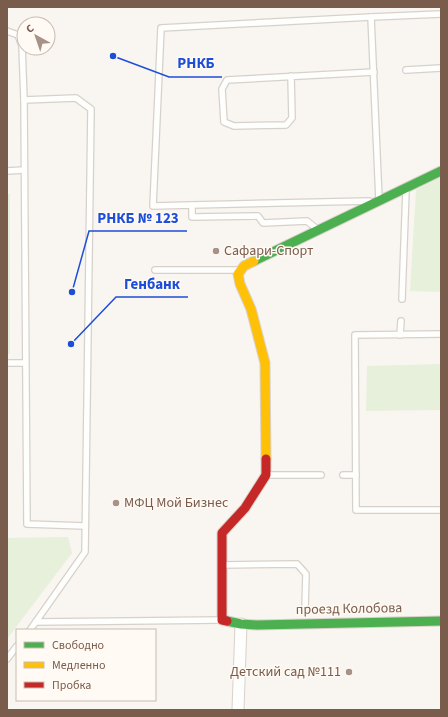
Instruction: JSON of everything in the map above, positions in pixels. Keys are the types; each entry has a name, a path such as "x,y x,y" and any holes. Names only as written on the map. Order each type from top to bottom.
{"street":[{"path":"222,620 222,533 245,508 266,475 265,363 251,309 240,284 238,274 244,266 441,171"},
{"name":"проезд Колобова","path":"222,620 241,624 441,621"},
{"path":"238,710 241,624"}],"lane":[{"path":"371,16 379,201 153,206 161,28 371,16 441,14"},
{"path":"7,31 18,34 22,46 24,100 27,524 85,526"},
{"path":"406,70 441,68"},
{"path":"291,76 292,118 286,125 234,126 224,122 222,89 227,80 291,76 374,72"},
{"path":"24,100 76,98 91,110 85,552 31,629"},
{"path":"7,171 24,170"},
{"path":"402,299 406,188"},
{"path":"192,205 192,218 258,216 263,223 307,221 319,230"},
{"path":"155,270 241,270"},
{"path":"400,335 401,321"},
{"path":"441,334 356,335 356,510 441,510"},
{"path":"7,363 25,363"},
{"path":"266,475 321,475"},
{"path":"343,475 356,475"},
{"path":"222,565 297,564 306,574 305,609"},
{"path":"36,622 222,620"},
{"path":"7,659 16,647"}],"green space":[{"path":"441,177 441,292 410,291 416,190"},
{"path":"7,194 10,194 10,354 7,354"},
{"path":"441,364 441,410 366,411 367,366"},
{"path":"68,537 72,553 7,639 7,538"}],"traffic: fast":[{"path":"254,261 441,171"},
{"path":"227,621 257,625 441,621"}],"traffic: slow":[{"path":"254,261 244,266 238,274 240,284 251,309 265,363 266,459"}],"traffic: jam":[{"path":"227,621 222,620 222,533 245,508 266,475 266,459"}],"place":[{"name":"РНКБ","path":"113,56"},
{"name":"Сафари-Спорт","path":"216,251"},
{"name":"РНКБ № 123","path":"72,292"},
{"name":"Генбанк","path":"71,344"},
{"name":"МФЦ Мой Бизнес","path":"116,503"},
{"name":"Детский сад №111","path":"349,672"}]}
